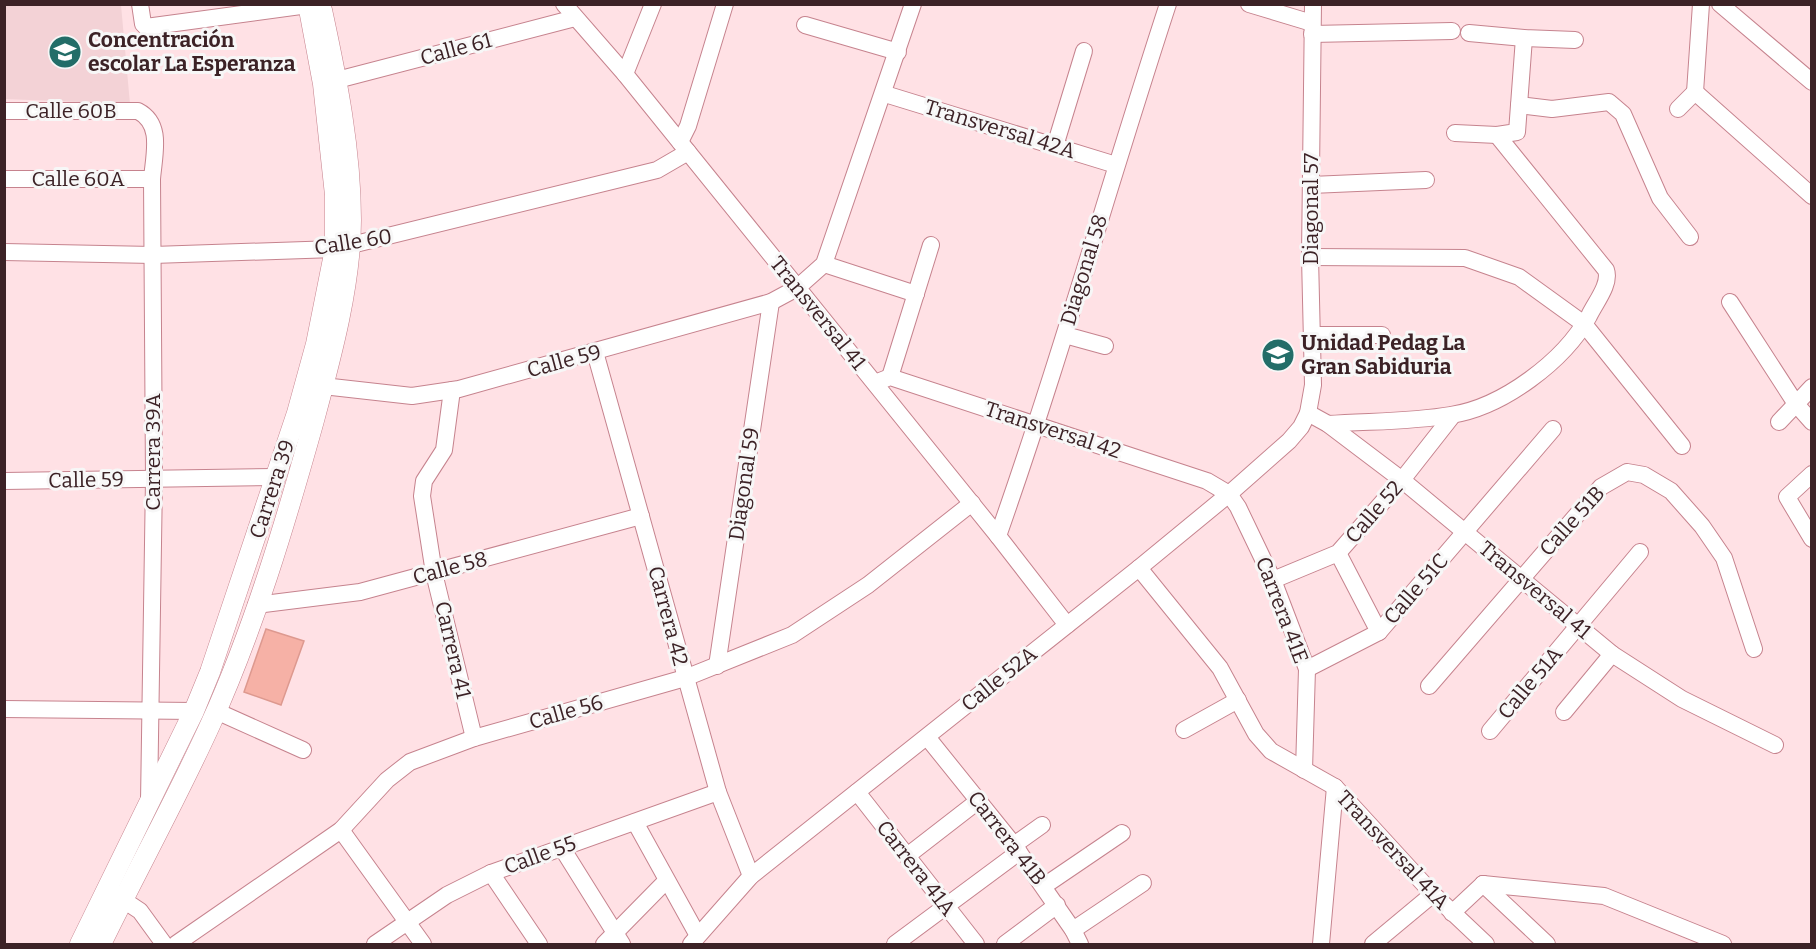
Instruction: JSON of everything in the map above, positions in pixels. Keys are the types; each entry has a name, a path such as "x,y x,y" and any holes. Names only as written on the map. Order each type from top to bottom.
{"main road":[{"name":"Carrera 39","path":"80,945 115,894 216,711 256,605 300,472 323,386 350,194 337,80 321,4"},
{"name":"Carrera 39","path":"101,945 115,894 149,802 194,711 221,642 313,355 342,248 323,84 308,5"}],"street":[{"path":"140,4 143,24 146,27 308,5"},
{"name":"Transversal 41","path":"564,4 625,74 797,288 883,380 972,503 1067,625"},
{"path":"625,74 653,4"},
{"path":"684,147 688,126 725,4"},
{"path":"797,288 824,264 885,94 913,4"},
{"name":"Diagonal 58","path":"998,536 1037,424 1168,4"},
{"path":"1249,4 1312,28 1460,32 1575,40"},
{"name":"Diagonal 57","path":"1308,414 1313,385 1310,257 1313,4"},
{"path":"1678,109 1695,92 1701,4"},
{"path":"1720,4 1812,82"},
{"name":"Calle 61","path":"337,80 575,18"},
{"path":"805,25 898,52"},
{"path":"1455,133 1497,135 1517,132 1524,38"},
{"path":"1055,146 1084,51"},
{"path":"1695,92 1812,196"},
{"name":"Transversal 42A","path":"885,94 1116,165"},
{"path":"1519,105 1552,109 1609,102 1617,107 1660,198 1690,237"},
{"name":"Calle 60B","path":"4,111 138,111"},
{"name":"Carrera 39A","path":"138,111 147,116 155,133 152,179 154,479 149,802"},
{"path":"1328,424 1453,415 1512,391 1540,372 1567,348 1584,324 1606,282 1606,270 1497,135"},
{"name":"Calle 60","path":"4,252 153,255 342,248 657,170 684,147"},
{"name":"Calle 60A","path":"4,179 152,179"},
{"path":"1311,185 1426,180"},
{"path":"883,380 916,294 931,245"},
{"path":"1310,257 1465,258 1519,277 1584,324 1682,446"},
{"path":"824,264 916,294"},
{"name":"Calle 59","path":"323,386 412,396 452,390 771,302 797,288"},
{"name":"Diagonal 59","path":"717,666 771,302"},
{"path":"1730,302 1796,404 1812,422"},
{"path":"1065,335 1105,346"},
{"path":"1312,335 1382,335"},
{"name":"Carrera 42","path":"595,352 718,792 751,876"},
{"name":"Transversal 42","path":"883,380 1037,424 1207,481 1229,494"},
{"path":"1779,422 1812,387"},
{"name":"Carrera 41","path":"452,390 444,450 424,481 422,496 434,573 474,738"},
{"name":"Transversal 41","path":"1308,414 1328,424 1402,480 1612,654 1683,699 1775,745"},
{"name":"Calle 52A","path":"694,939 751,876 1229,494 1289,441 1308,414"},
{"name":"Calle 52","path":"1273,580 1338,553 1402,480 1453,415"},
{"name":"Calle 51C","path":"1307,669 1379,632 1553,429"},
{"name":"Calle 51B","path":"1429,686 1601,487 1627,472 1644,475 1671,491 1702,526 1724,558 1754,649"},
{"path":"1812,474 1787,497 1812,539"},
{"name":"Calle 59","path":"4,482 275,477"},
{"name":"Carrera 41E","path":"1229,494 1238,507 1273,580 1307,669 1304,770"},
{"name":"Calle 56","path":"176,945 341,830 387,780 410,762 474,738 685,678 792,635 868,585 972,503"},
{"name":"Calle 58","path":"256,605 360,592 641,516"},
{"name":"Calle 51A","path":"1490,731 1640,552"},
{"path":"1338,553 1379,632"},
{"name":"Transversal 41A","path":"1139,568 1220,668 1256,734 1271,752 1335,787 1433,894 1486,945"},
{"path":"1564,712 1612,654"},
{"path":"1184,730 1238,700"},
{"path":"4,709 194,711"},
{"path":"216,711 303,750"},
{"name":"Carrera 41B","path":"927,737 1016,848 1077,937"},
{"path":"1321,945 1335,787"},
{"name":"Calle 55","path":"375,945 447,894 490,873 718,792"},
{"name":"Carrera 41A","path":"857,792 976,945"},
{"path":"907,856 978,801"},
{"path":"634,822 666,880 694,939"},
{"path":"895,945 946,906 1042,825"},
{"path":"341,830 409,922 423,945"},
{"path":"1044,886 1122,833"},
{"path":"562,848 613,941 666,880"},
{"path":"490,873 539,945"},
{"path":"1077,937 1143,884"},
{"path":"1452,913 1483,884 1604,896 1723,945"},
{"path":"1483,884 1547,945"},
{"path":"115,894 140,911 164,945"},
{"path":"1373,945 1390,940 1433,894"},
{"path":"1005,945 1057,905"}],"shaded area":[{"name":"Concentración escolar La Esperanza","path":"5,5 121,5 130,104 5,99"}],"building":[{"path":"266,629 304,641 281,705 244,692"}],"place":[{"name":"Concentración escolar La Esperanza","path":"65,52"},
{"name":"Unidad Pedag La Gran Sabiduria","path":"1278,355"}]}
